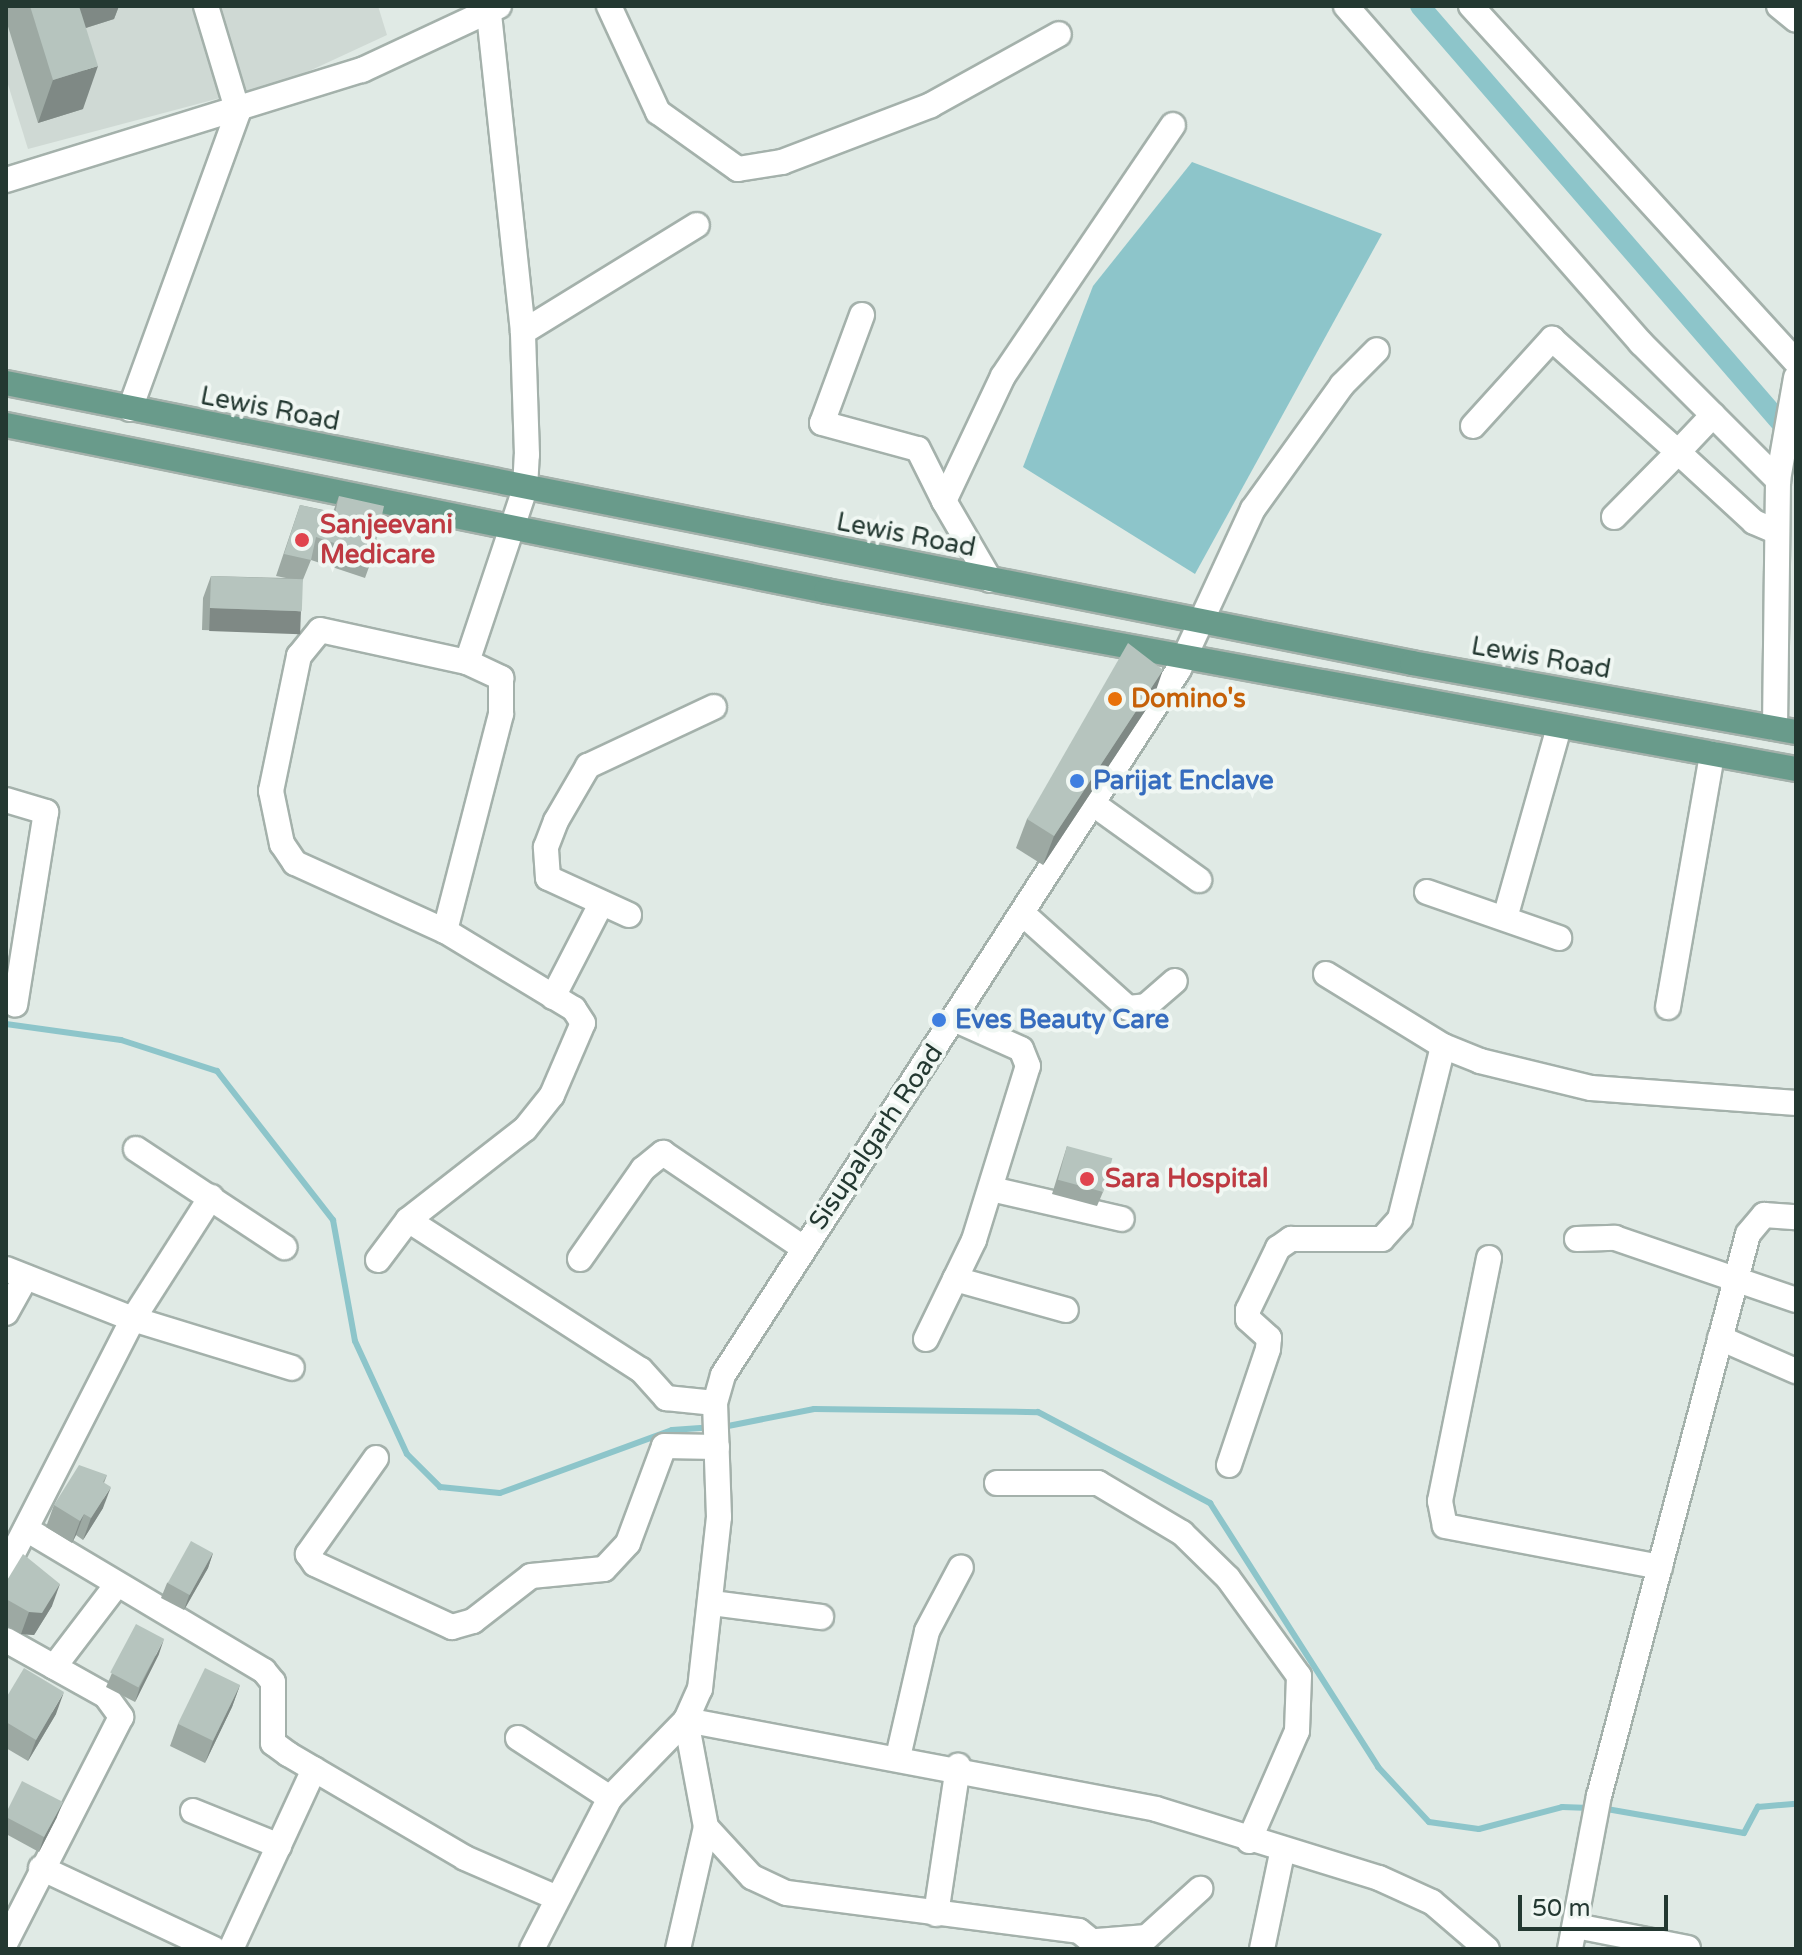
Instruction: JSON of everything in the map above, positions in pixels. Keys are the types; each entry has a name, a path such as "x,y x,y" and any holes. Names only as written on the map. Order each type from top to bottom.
{"main road":[{"name":"Lewis Road","path":"6,383 525,489 1204,622 1785,730"},
{"path":"6,425 1185,658 1796,769"},
{"path":"1769,764 1785,730"}],"street":[{"path":"130,409 238,112 206,6"},
{"path":"609,6 658,112 738,169 782,162 931,105 1059,34"},
{"path":"1346,6 1713,415 1778,480"},
{"path":"1471,6 1796,362"},
{"path":"1779,6 1796,20"},
{"path":"6,180 238,112 362,70 492,8 523,332 525,489 467,662"},
{"path":"944,501 1003,376 1173,125"},
{"path":"523,332 697,225"},
{"path":"862,315 822,423 918,449 990,580"},
{"path":"1473,426 1552,339 1754,522 1777,532"},
{"name":"Sisupalgarh Road","path":"715,1408 723,1375 802,1247 954,1019 1185,658 1253,509 1342,385 1377,350"},
{"path":"1785,730 1777,532 1778,480 1794,388"},
{"path":"1614,517 1713,415"},
{"path":"378,1260 408,1220 525,1129 552,1095 583,1023 553,997 445,931 295,863 274,818 271,791 299,656 320,630 467,662 492,671 505,691 445,931"},
{"path":"629,915 548,878 544,866 574,783 613,749 714,707"},
{"path":"1505,918 1559,727"},
{"path":"1668,1007 1712,754"},
{"path":"6,800 46,812 15,1005"},
{"path":"1092,803 1199,880"},
{"path":"1427,892 1559,938"},
{"path":"553,997 601,904"},
{"path":"1022,913 1128,1008 1146,1006 1175,981"},
{"path":"1326,974 1443,1046 1591,1088 1796,1103"},
{"path":"926,1339 955,1279 991,1189 1028,1056 954,1019"},
{"path":"1229,1465 1268,1349 1269,1338 1253,1326 1248,1310 1278,1248 1291,1239 1382,1239 1400,1219 1443,1046"},
{"path":"136,1149 284,1247"},
{"path":"580,1259 654,1155 663,1153 802,1247"},
{"path":"991,1189 1122,1219"},
{"path":"6,1567 133,1319 211,1197"},
{"path":"1688,1948 1573,1938 1599,1796 1735,1280 1755,1222 1764,1215 1796,1217"},
{"path":"408,1220 641,1370 666,1398 715,1408 712,1603 700,1689 686,1720 610,1798 553,1896 532,1949"},
{"path":"1577,1239 1615,1238 1796,1300"},
{"path":"1489,1258 1440,1501 1445,1526 1660,1567"},
{"path":"6,1313 16,1273 133,1319 292,1368"},
{"path":"955,1279 1066,1310"},
{"path":"1720,1338 1796,1371"},
{"path":"376,1458 308,1554 328,1571 452,1627 473,1621 531,1576 604,1569 628,1543 664,1446 716,1443"},
{"path":"997,1483 1098,1483 1182,1533 1228,1578 1299,1676 1297,1731 1249,1841"},
{"path":"26,1529 115,1587 264,1671 273,1682 273,1743 465,1858 553,1896"},
{"path":"898,1757 927,1631 961,1567"},
{"path":"54,1667 115,1587"},
{"path":"712,1603 821,1617"},
{"path":"6,1640 112,1701 121,1717 41,1868 6,1942"},
{"path":"686,1720 958,1766 1096,1794 1409,1891 1487,1949"},
{"path":"678,1949 706,1827 686,1720"},
{"path":"518,1738 610,1798"},
{"path":"936,1914 958,1766"},
{"path":"231,1949 314,1769"},
{"path":"193,1811 279,1846"},
{"path":"706,1827 768,1886 936,1914 1079,1931 1099,1945 1147,1937 1200,1889"},
{"path":"1262,1949 1282,1853"},
{"path":"41,1868 214,1949"}],"shaded area":[{"path":"6,6 378,6 387,35 292,79 28,149 6,78"}],"water":[{"path":"1192,162 1382,234 1195,574 1023,467 1093,286"}],"building":[{"path":"30,6 79,6 98,66 53,80"},
{"path":"339,496 384,506 373,556 316,537 311,560 284,554 300,505 335,513"},
{"path":"211,576 303,579 302,611 210,608"},
{"name":"Parijat Enclave","path":"1128,643 1163,670 1054,836 1027,819"},
{"path":"1067,1146 1112,1158 1103,1192 1058,1180"},
{"path":"79,1465 107,1475 103,1482 111,1487 91,1518 84,1514 80,1521 54,1505"},
{"path":"191,1541 213,1553 190,1595 168,1583"},
{"path":"23,1554 60,1584 42,1613 29,1612 6,1599 6,1582"},
{"path":"136,1624 164,1639 138,1688 110,1673"},
{"path":"24,1668 64,1692 36,1740 6,1722 6,1698"},
{"path":"205,1668 240,1685 213,1741 178,1724"},
{"path":"22,1781 63,1802 44,1837 6,1817"}],"waterway":[{"path":"1420,6 1793,437"},
{"path":"6,1024 121,1040 217,1071 333,1220 355,1341 407,1454 440,1487 500,1493 672,1430 711,1427"},
{"path":"723,1427 814,1409 1038,1412 1210,1503 1378,1767 1429,1822 1479,1829 1562,1807 1590,1808"},
{"path":"1601,1808 1744,1833 1758,1807 1796,1804"}],"place":[{"name":"Sanjeevani Medicare","path":"302,540"},
{"name":"Domino's","path":"1115,699"},
{"name":"Parijat Enclave","path":"1077,781"},
{"name":"Eves Beauty Care","path":"939,1020"},
{"name":"Sara Hospital","path":"1087,1179"}]}
